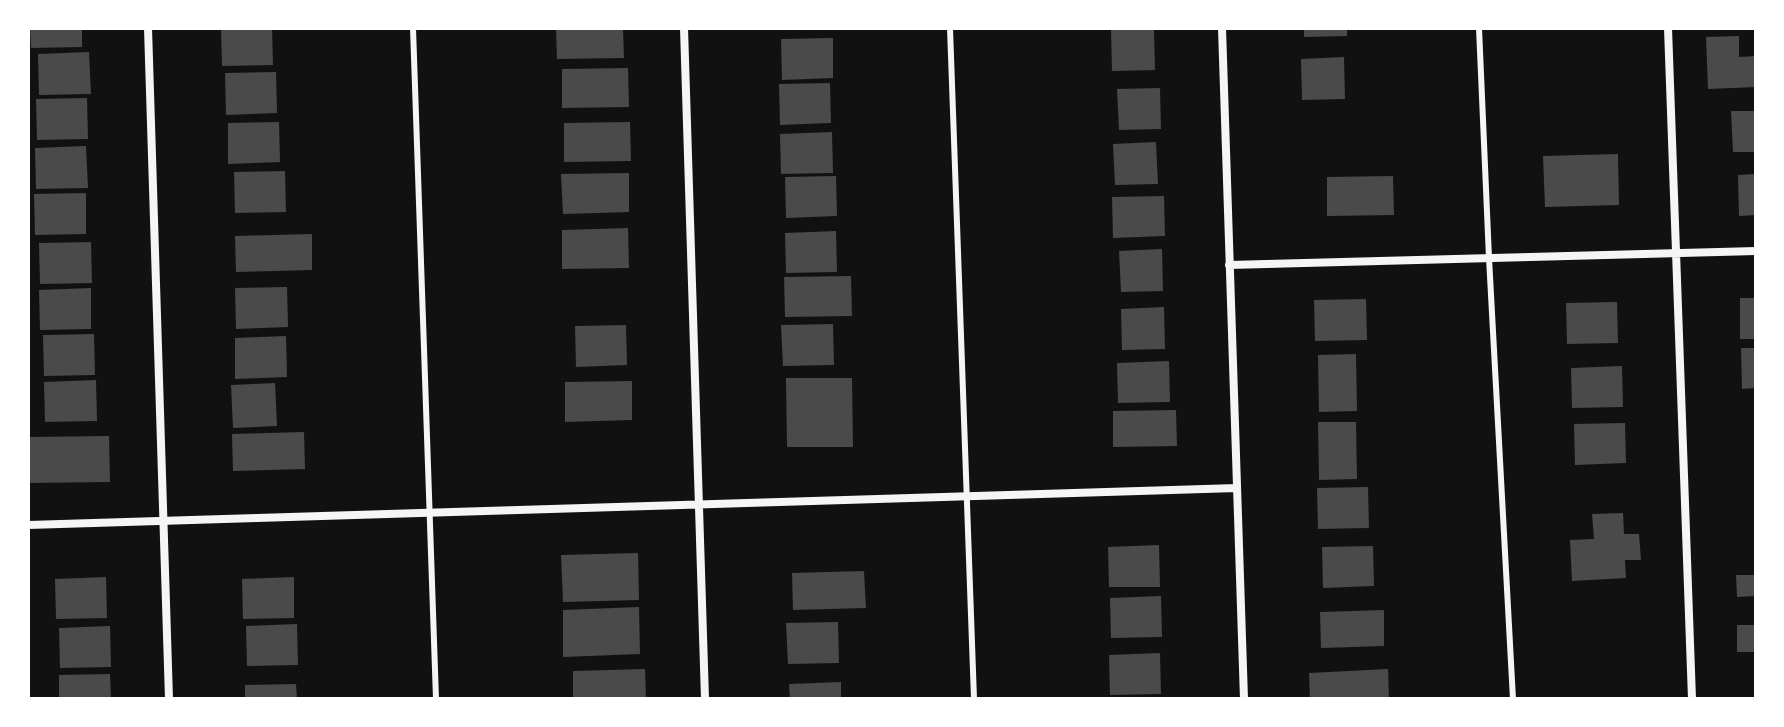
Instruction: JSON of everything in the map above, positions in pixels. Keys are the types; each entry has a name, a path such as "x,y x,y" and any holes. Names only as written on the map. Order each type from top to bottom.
{"street":[{"path":"148,28 169,699"},
{"path":"684,28 705,699"},
{"path":"1222,28 1244,699"},
{"path":"1668,28 1692,699"},
{"path":"1229,265 1756,251"},
{"path":"28,525 1237,488"}],"lane":[{"path":"413,28 436,699"},
{"path":"950,28 974,699"},
{"path":"1479,28 1513,699"}],"building":[{"path":"30,28 82,28 82,47 31,48"},
{"path":"221,28 272,28 273,65 222,66"},
{"path":"556,28 623,28 624,58 557,59"},
{"path":"1154,28 1155,70 1112,71 1111,30"},
{"path":"1304,28 1347,28 1347,36 1304,37"},
{"path":"1739,36 1739,57 1756,56 1756,87 1708,89 1706,37"},
{"path":"833,38 833,78 782,80 781,39"},
{"path":"89,52 91,94 39,95 38,54"},
{"path":"1344,57 1345,99 1302,100 1301,59"},
{"path":"628,68 629,107 562,108 562,69"},
{"path":"276,72 277,113 226,115 225,73"},
{"path":"830,83 831,123 780,125 779,84"},
{"path":"1160,88 1161,129 1119,130 1117,89"},
{"path":"87,98 88,139 37,140 36,99"},
{"path":"1731,111 1756,111 1756,152 1733,152"},
{"path":"279,122 280,162 228,164 228,123"},
{"path":"630,122 631,161 564,162 564,123"},
{"path":"832,132 833,173 781,174 780,134"},
{"path":"1156,142 1158,184 1115,185 1113,144"},
{"path":"86,146 88,188 36,189 35,148"},
{"path":"1618,154 1619,205 1545,207 1543,156"},
{"path":"285,171 286,212 235,213 234,172"},
{"path":"629,173 629,212 563,214 561,174"},
{"path":"1756,174 1756,215 1739,216 1738,175"},
{"path":"836,176 837,216 786,218 785,177"},
{"path":"1393,176 1394,215 1327,216 1327,177"},
{"path":"86,193 86,234 35,235 34,194"},
{"path":"1164,196 1165,236 1113,238 1112,197"},
{"path":"628,228 629,268 562,269 562,230"},
{"path":"836,231 837,272 786,273 785,233"},
{"path":"312,234 312,270 236,272 235,236"},
{"path":"91,242 92,283 40,284 39,243"},
{"path":"1162,249 1163,291 1121,292 1119,251"},
{"path":"851,276 852,316 785,317 784,277"},
{"path":"287,287 288,327 236,329 235,288"},
{"path":"91,288 91,329 40,330 39,290"},
{"path":"1740,298 1756,298 1756,339 1740,339"},
{"path":"1366,299 1367,340 1315,341 1314,300"},
{"path":"1617,302 1618,343 1567,344 1566,303"},
{"path":"1164,307 1165,349 1122,350 1121,309"},
{"path":"833,324 834,365 783,366 781,325"},
{"path":"626,325 627,365 576,367 575,326"},
{"path":"94,334 95,375 44,376 43,335"},
{"path":"286,336 287,377 235,379 235,338"},
{"path":"1741,348 1756,348 1756,388 1742,389"},
{"path":"1356,354 1357,411 1319,412 1318,355"},
{"path":"1169,361 1170,402 1118,403 1117,363"},
{"path":"1622,366 1623,407 1572,408 1571,368"},
{"path":"786,378 852,378 853,447 787,447"},
{"path":"96,380 97,421 45,422 44,382"},
{"path":"632,381 632,420 565,422 565,382"},
{"path":"275,383 277,426 233,428 231,385"},
{"path":"1176,410 1177,446 1113,447 1113,411"},
{"path":"1318,422 1356,422 1357,479 1319,480"},
{"path":"1625,423 1626,463 1575,465 1574,424"},
{"path":"304,432 305,469 233,471 232,434"},
{"path":"109,436 110,482 28,483 28,437"},
{"path":"1368,487 1369,528 1318,529 1317,488"},
{"path":"1623,513 1624,534 1639,534 1641,560 1625,560 1626,578 1572,581 1570,540 1594,539 1592,514"},
{"path":"1159,545 1160,587 1109,587 1108,547"},
{"path":"1373,546 1374,586 1323,588 1322,547"},
{"path":"638,553 639,600 563,602 561,555"},
{"path":"864,571 866,608 793,610 792,573"},
{"path":"1736,575 1756,575 1756,596 1737,597"},
{"path":"106,577 107,618 56,619 55,579"},
{"path":"294,577 294,618 243,619 242,579"},
{"path":"1161,596 1162,637 1111,638 1110,598"},
{"path":"639,607 640,654 563,657 563,610"},
{"path":"1384,610 1384,646 1321,648 1320,612"},
{"path":"838,622 839,663 788,664 786,623"},
{"path":"297,624 298,665 247,666 246,626"},
{"path":"1737,625 1756,625 1756,652 1737,652"},
{"path":"110,626 111,667 60,668 59,628"},
{"path":"1160,653 1161,694 1110,695 1109,655"},
{"path":"645,669 646,699 573,699 573,671"},
{"path":"1388,669 1389,699 1310,699 1309,673"},
{"path":"110,674 111,699 59,699 59,675"},
{"path":"841,682 841,699 790,699 789,684"},
{"path":"296,684 297,699 245,699 245,685"}]}
